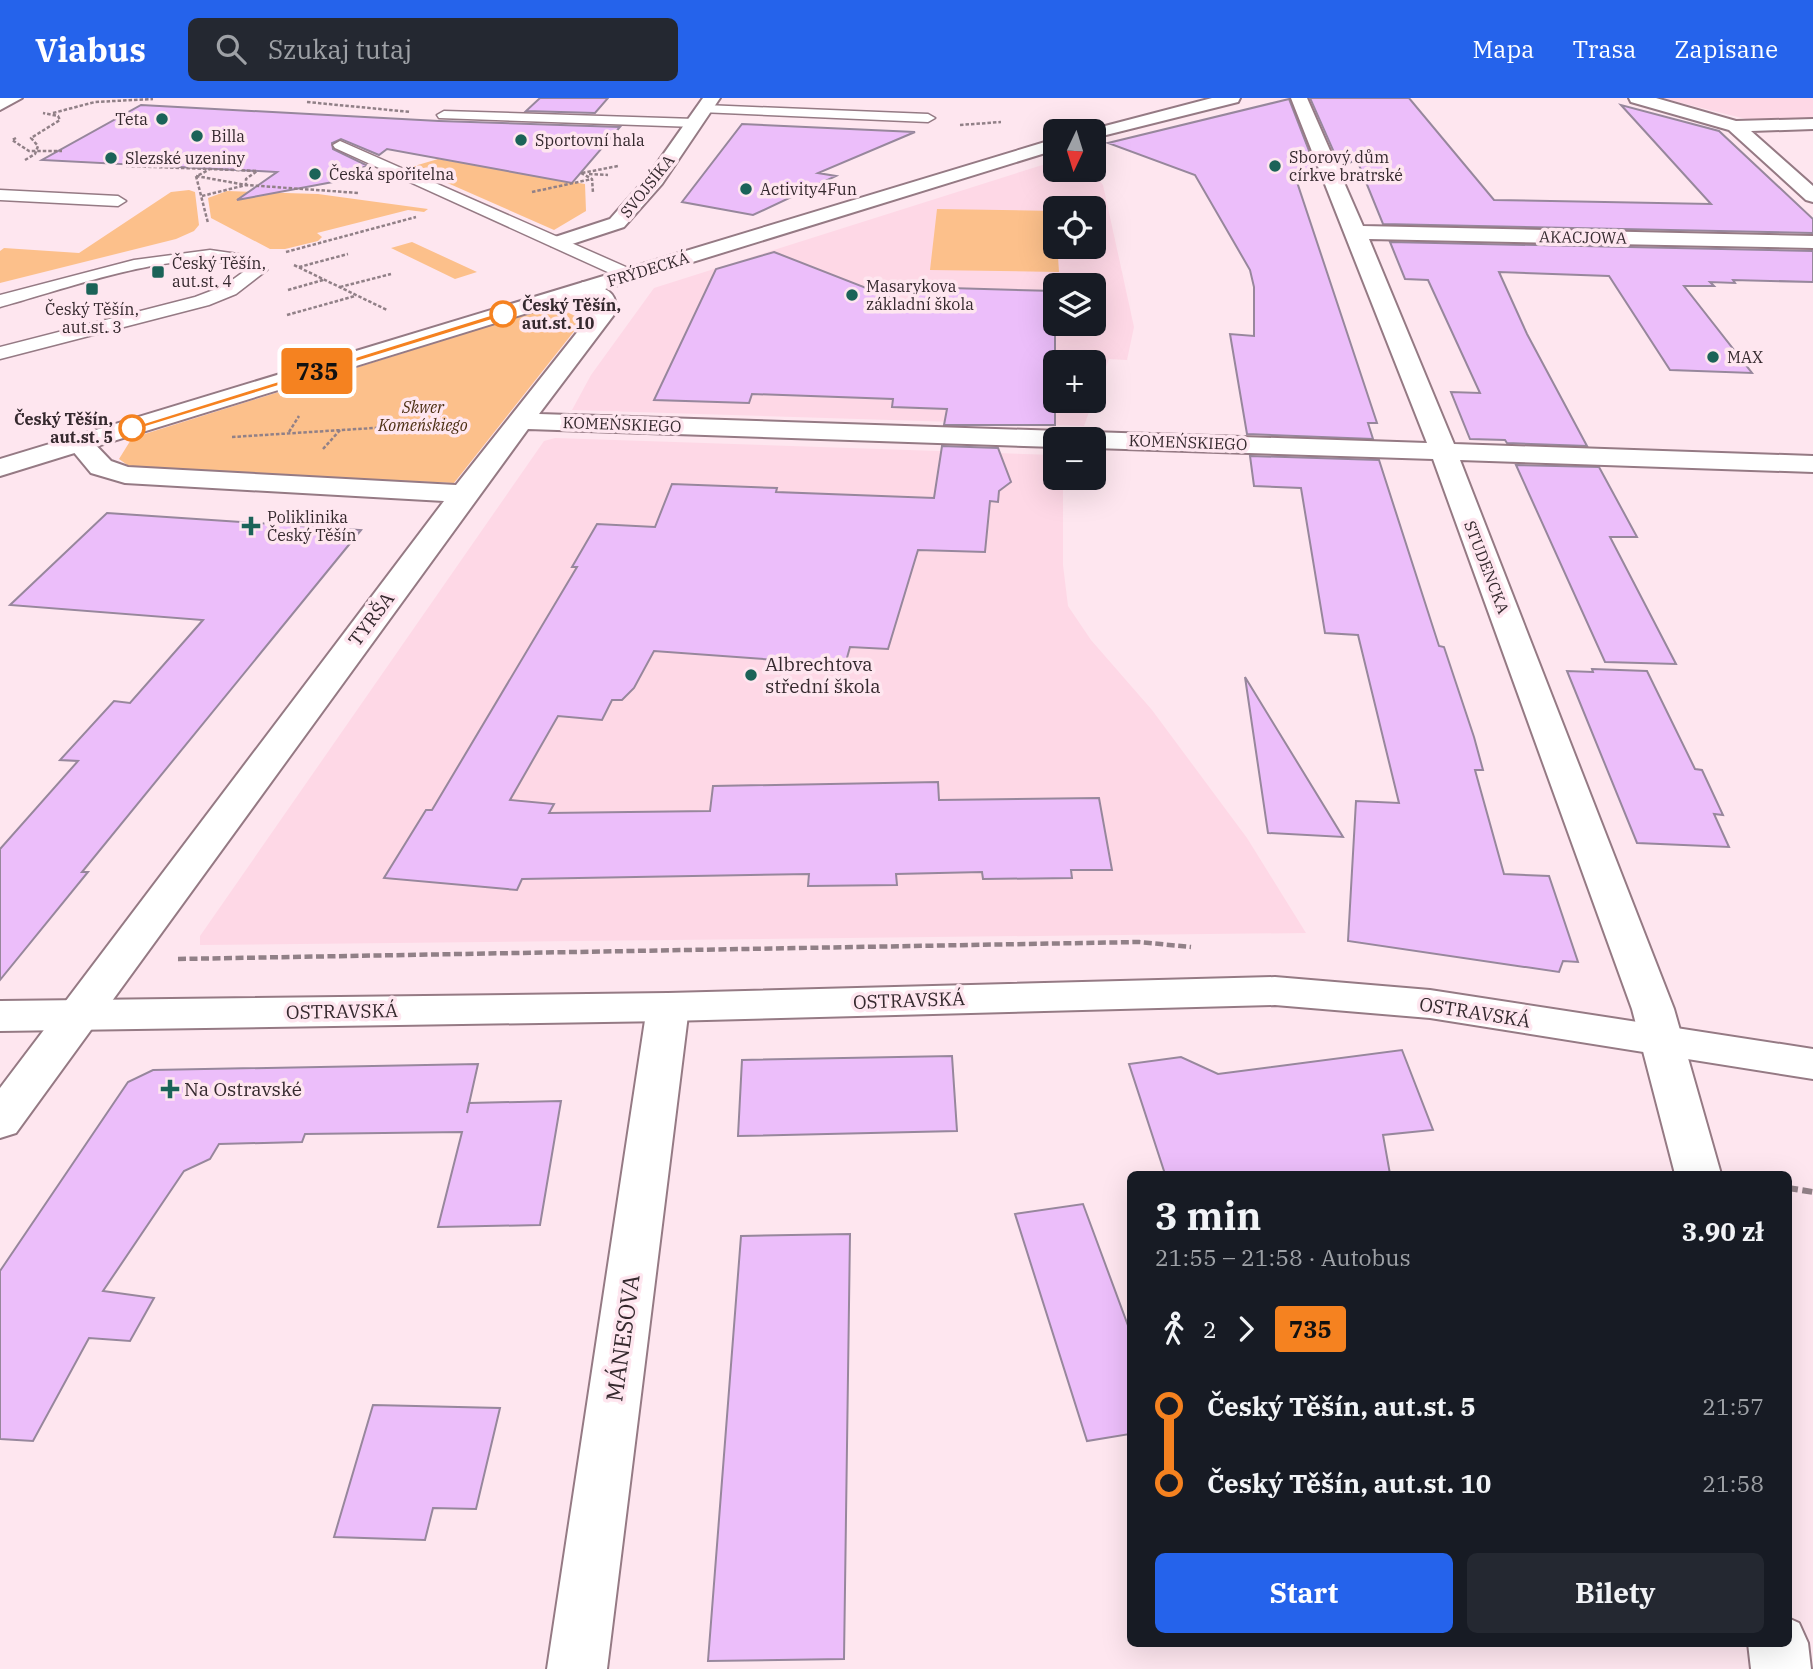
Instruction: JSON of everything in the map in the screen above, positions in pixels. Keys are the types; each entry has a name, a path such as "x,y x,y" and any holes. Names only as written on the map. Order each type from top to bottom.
{"street":[{"path":"0,105 15,98"},
{"path":"1106,130 1232,98"},
{"name":"STUDENCKA","path":"1299,98 1317,136 1353,233 1443,450 1663,1042 1697,1171"},
{"path":"1637,98 1735,126 1813,124"},
{"name":"SVOJSÍKA","path":"559,242 617,223 655,180 704,110"},
{"path":"1735,126 1813,196"},
{"name":"FRÝDECKÁ","path":"0,468 1043,149"},
{"name":"AKACJOWA","path":"1353,233 1813,242"},
{"name":"TYRŠA","path":"0,1121 464,494 605,312 606,299 583,289"},
{"name":"KOMEŃSKIEGO","path":"522,421 1813,464"},
{"path":"80,444 101,467 125,475 464,494"},
{"name":"OSTRAVSKÁ","path":"0,1016 668,1007 1275,992 1430,1004 1813,1064"},
{"name":"MÁNESOVA","path":"577,1669 668,1007"},
{"path":"1778,1647 1781,1669"}],"lane":[{"path":"444,115 704,110 928,118"},
{"path":"340,145 629,275"},
{"path":"0,195 32,201 118,201"},
{"path":"4,209 32,201"},
{"path":"0,301 166,258 230,256 251,261 258,270 230,290 202,301 0,353"}],"path":[{"path":"48,114 95,102 153,99"},
{"path":"307,102 444,115"},
{"path":"36,154 62,150"},
{"path":"210,169 257,171 246,179 246,185"},
{"path":"196,176 246,185 357,193"},
{"path":"202,196 246,185"},
{"path":"275,255 427,215"},
{"path":"299,267 348,254"},
{"path":"287,261 387,311"},
{"path":"340,288 391,274"},
{"path":"287,315 356,296"},
{"path":"223,438 472,422"},
{"path":"1792,1189 1813,1192"}],"shaded area":[{"path":"1661,98 1813,98 1813,118 1746,119"},
{"name":"Masarykova základní škola","path":"1043,165 1043,182 1101,182 1103,185 1105,196 1043,196 1043,259 1106,259 1106,199 1134,327 1127,360 1109,359 1106,367 1106,350 1043,350 1043,413 1089,413 1084,426 572,410 591,375 654,288"},
{"name":"Albrechtova střední škola","path":"555,438 1043,455 1043,490 1063,490 1063,565 1068,606 1091,640 1152,710 1247,838 1306,933 200,945 200,936 544,441"}],"green space":[{"path":"438,159 585,184 586,211 554,230 411,167"},
{"path":"227,191 318,194 428,209 424,212 408,210 317,233 322,237 318,241 285,249 270,249 211,218 208,198"},
{"path":"171,192 195,192 199,225 194,231 176,239 0,283 0,251 4,248 79,253"},
{"path":"937,209 1043,211 1043,259 1058,259 1059,272 930,270"},
{"path":"412,242 477,272 455,279 391,248"},
{"name":"Skwer Komeńskiego","path":"537,311 565,311 583,320 454,483 133,469 119,459 132,438"}],"building":[{"path":"540,98 608,98 595,113 526,111"},
{"path":"1310,98 1409,98 1494,200 1711,204 1621,105 1719,131 1813,219 1813,233 1383,224 1357,160 1340,166"},
{"path":"1289,99 1318,174 1297,182 1377,423 1368,423 1373,439 1247,434 1230,334 1254,336 1254,287 1250,270 1195,175 1108,143"},
{"path":"141,105 439,121 620,127 572,183 387,149 379,155 341,139 332,143 333,149 366,165 349,179 237,200 277,172 42,160"},
{"path":"742,124 915,132 818,173 836,176 753,215 682,202"},
{"path":"1390,242 1813,251 1813,282 1733,280 1735,283 1710,282 1714,286 1684,286 1752,373 1670,370 1609,276 1499,272 1527,334 1587,446 1507,443 1505,440 1470,439 1451,392 1480,393 1428,280 1405,279"},
{"path":"774,252 912,306 916,287 1043,291 1043,336 1055,336 1055,350 1043,350 1043,413 1055,413 1055,425 944,425 947,409 892,407 893,399 752,394 749,403 654,400 716,269"},
{"path":"942,446 998,448 1011,482 999,491 998,502 990,501 985,552 918,550 888,649 850,647 845,665 654,651 634,688 622,700 612,700 602,720 558,716 510,800 554,804 549,813 710,811 713,786 938,782 939,800 1099,798 1112,870 1071,870 1072,878 983,879 982,872 896,874 897,885 808,886 809,874 522,879 517,890 384,878 426,810 432,810 577,567 572,567 597,524 655,527 672,484 777,488 776,492 934,498"},
{"path":"1250,456 1379,460 1439,646 1444,647 1474,737 1483,770 1475,770 1504,874 1549,876 1578,962 1563,961 1559,972 1348,941 1356,801 1399,803 1358,635 1325,633 1301,488 1254,486"},
{"path":"1516,465 1599,467 1637,537 1610,537 1676,664 1605,662"},
{"path":"107,513 361,530 82,872 88,872 0,980 0,849 78,761 60,760 114,701 130,703 203,620 10,605"},
{"path":"1592,669 1647,671 1695,769 1702,770 1723,815 1714,814 1729,847 1637,843 1567,671 1593,672"},
{"path":"1245,677 1343,837 1268,833"},
{"path":"1402,1050 1433,1130 1383,1135 1389,1171 1164,1171 1129,1064 1181,1057 1218,1074"},
{"path":"952,1056 957,1131 738,1136 742,1060"},
{"path":"478,1064 469,1103 561,1101 540,1225 438,1227 462,1132 305,1134 302,1142 219,1144 210,1159 184,1171 103,1291 154,1298 130,1341 89,1338 33,1441 0,1439 0,1271 128,1082 153,1070"},
{"path":"1083,1204 1127,1323 1127,1434 1087,1441 1015,1214"},
{"path":"850,1234 844,1659 708,1661 741,1236"},
{"path":"373,1405 500,1408 476,1509 433,1508 425,1540 334,1537"}],"bus line":[{"name":"735","path":"132,428 503,314"}],"place":[{"name":"Teta","path":"162,119"},
{"name":"Billa","path":"197,136"},
{"name":"Sportovní hala","path":"521,140"},
{"name":"Slezské uzeniny","path":"111,158"},
{"name":"Sborový dům církve bratrské","path":"1275,166"},
{"name":"Česká spořitelna","path":"315,174"},
{"name":"Activity4Fun","path":"746,189"},
{"name":"Český Těšín, aut.st. 4","path":"158,272"},
{"name":"Český Těšín, aut.st. 3","path":"92,289"},
{"name":"Masarykova základní škola","path":"852,295"},
{"name":"Český Těšín, aut.st. 10","path":"503,314"},
{"name":"MAX","path":"1713,357"},
{"name":"Český Těšín, aut.st. 5","path":"132,428"},
{"name":"Poliklinika Český Těšín","path":"251,526"},
{"name":"Albrechtova střední škola","path":"751,675"},
{"name":"Na Ostravské","path":"170,1089"}]}
